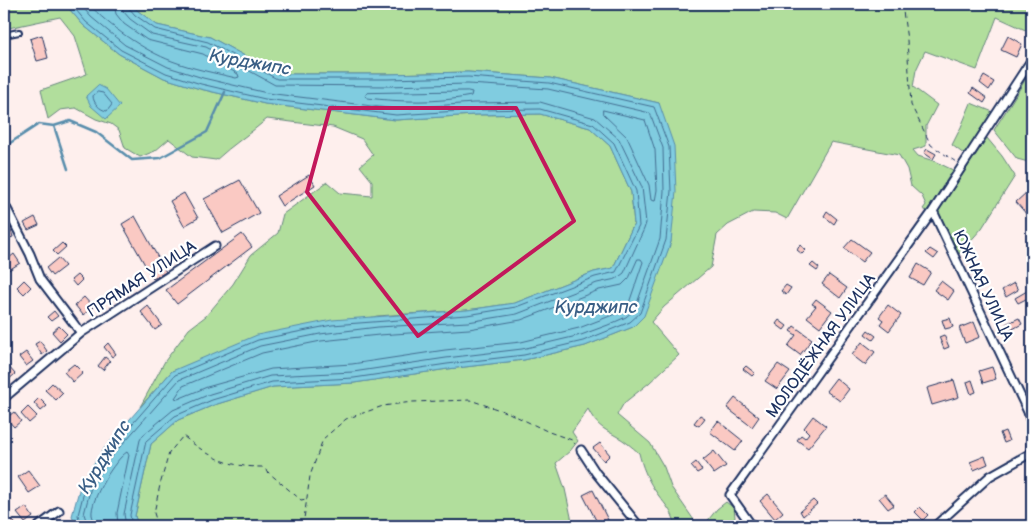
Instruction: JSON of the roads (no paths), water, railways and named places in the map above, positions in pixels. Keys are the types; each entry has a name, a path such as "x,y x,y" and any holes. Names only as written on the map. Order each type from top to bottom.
{"street":[{"name":"МОЛОДЁЖНАЯ УЛИЦА","path":"752,526 730,495 933,211 1032,59"},
{"name":"ПРЯМАЯ УЛИЦА","path":"7,210 30,254 40,279 81,334"},
{"name":"ЮЖНАЯ УЛИЦА","path":"933,211 1030,411 1032,427 1030,454 990,476 935,526"},
{"name":"ПРЯМАЯ УЛИЦА","path":"4,398 81,334 215,246"},
{"path":"581,450 596,473 639,526"},
{"path":"39,526 59,511"}],"lane":[{"path":"4,35 19,32"}],"water":[{"name":"Курджипс","path":"65,4 131,4 157,25 210,37 278,74 468,72 550,78 659,103 674,146 676,191 671,242 644,316 633,327 585,346 524,360 354,383 273,387 214,405 178,420 151,444 135,516 138,526 77,526 72,516 81,483 102,451 172,371 257,335 332,320 467,310 515,303 594,272 613,268 634,224 631,192 610,146 590,128 540,114 474,115 396,120 265,104 200,89 164,78 119,54 83,25"},
{"path":"98,85 106,89 120,106 106,119 91,106 86,96"}],"waterway":[{"path":"54,126 70,121 96,132 132,160 160,158 207,132 225,92"},
{"path":"4,147 39,124 54,126 68,169"}]}
